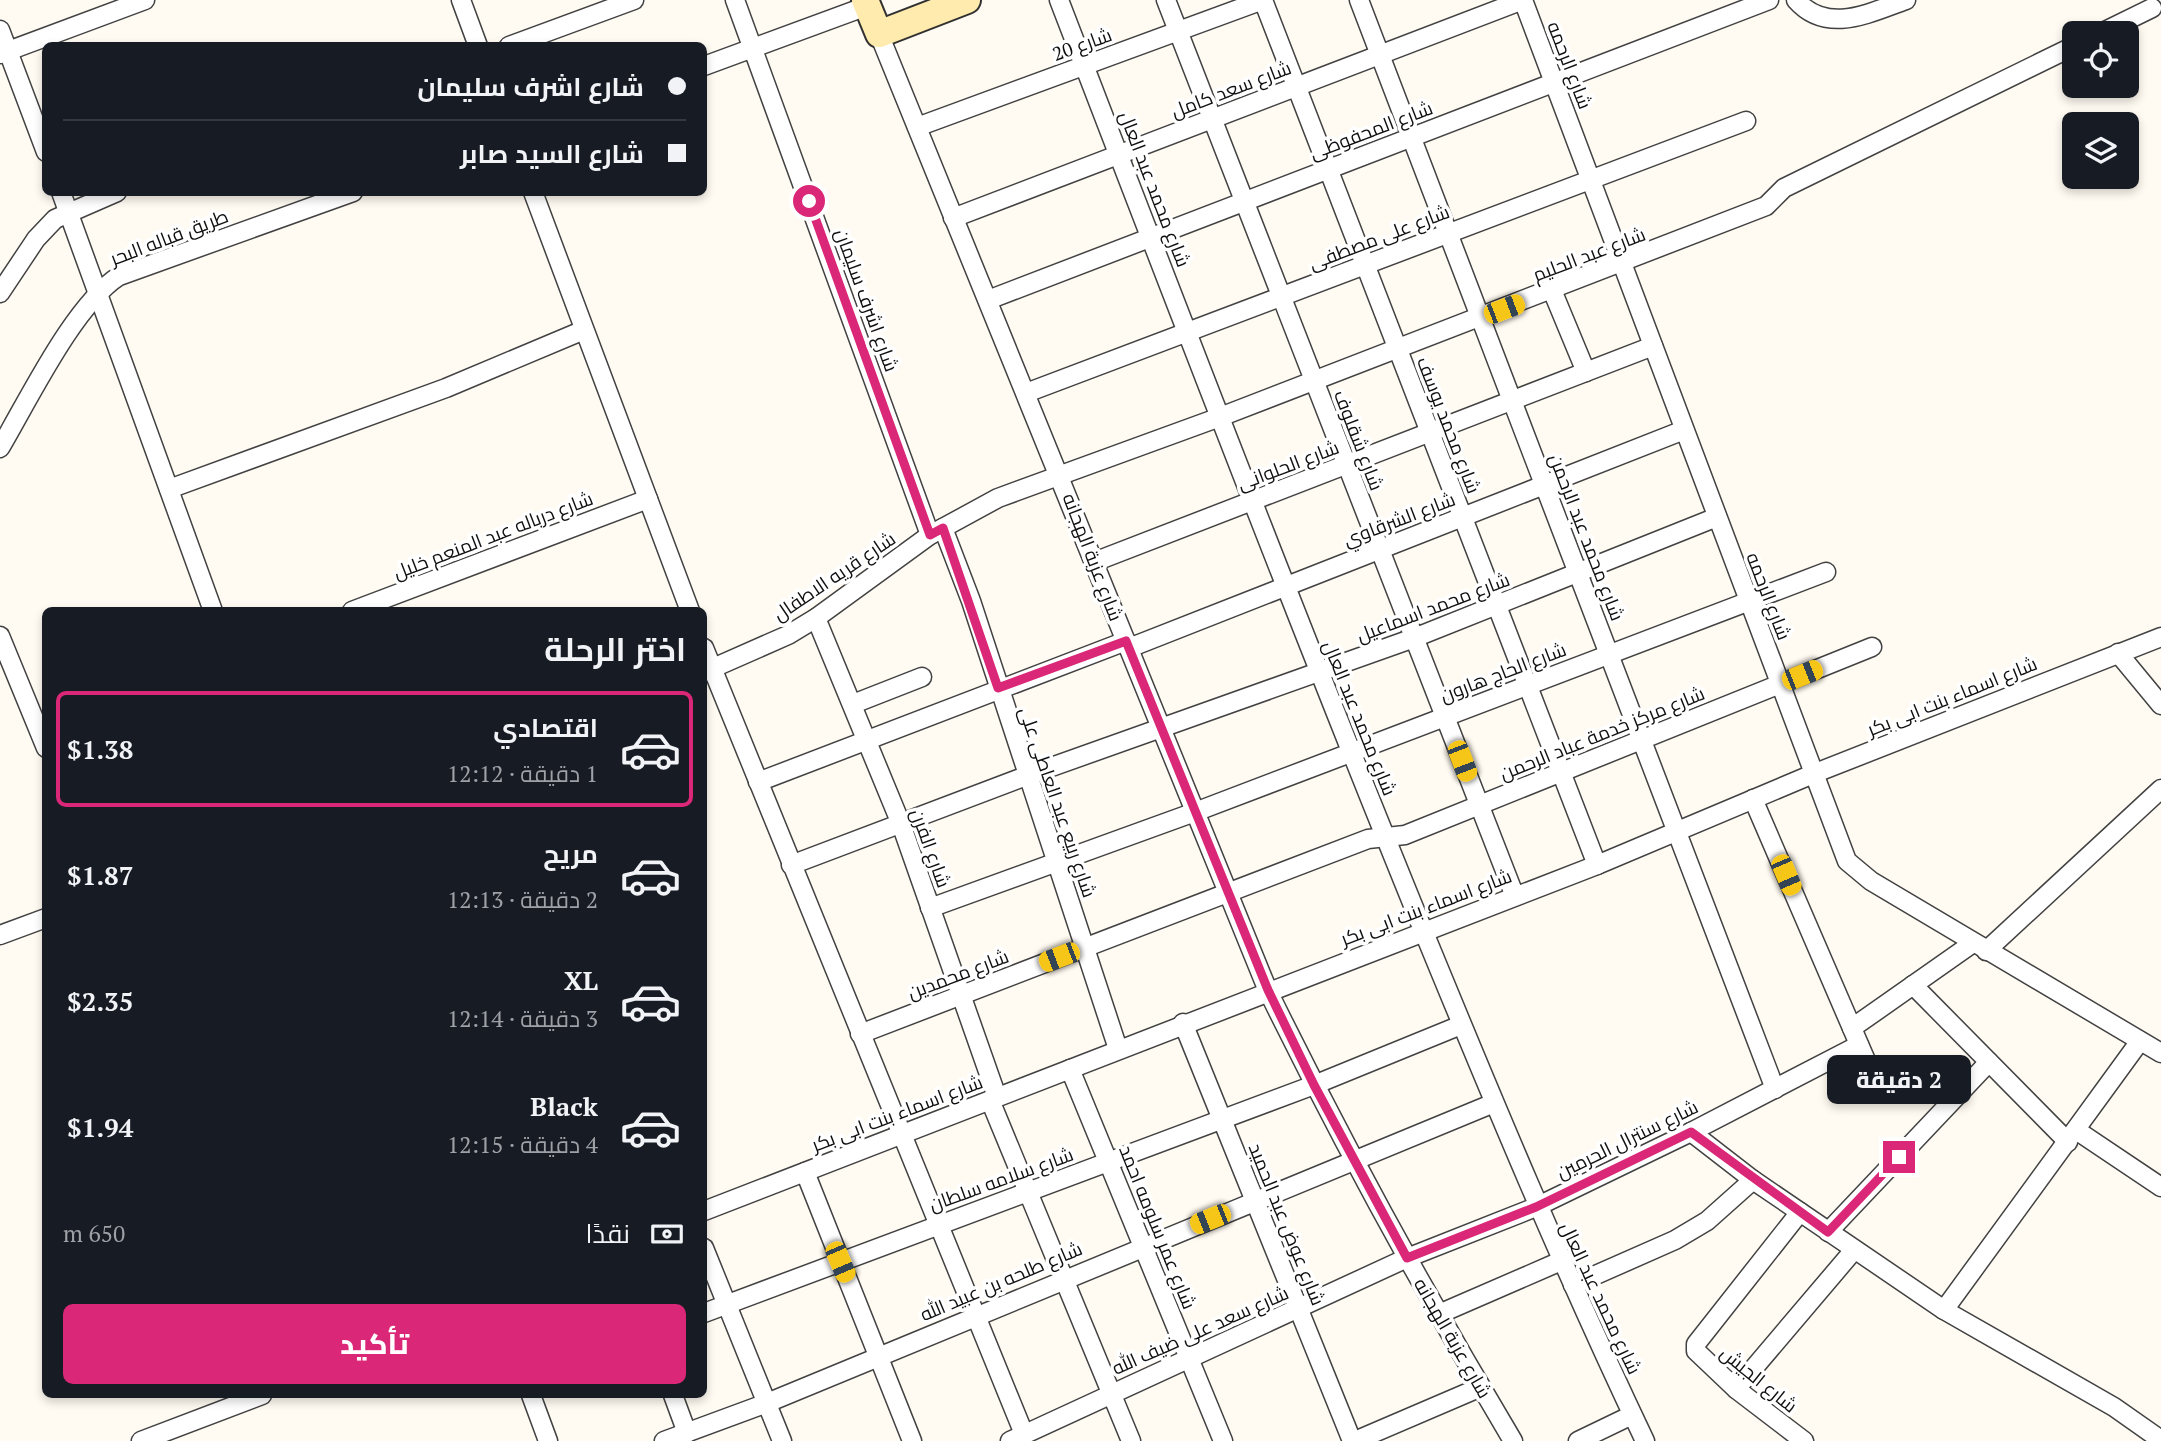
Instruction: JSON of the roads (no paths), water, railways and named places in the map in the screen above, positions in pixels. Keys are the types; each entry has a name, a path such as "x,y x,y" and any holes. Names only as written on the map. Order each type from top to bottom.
{"street":[{"path":"4,52 145,0"},
{"path":"461,0 477,42"},
{"path":"520,42 634,0"},
{"name":"شارع اشرف سليمان","path":"735,0 937,531"},
{"path":"879,34 967,0"},
{"name":"شارع محمد عبد العال","path":"1059,0 1319,673 1461,1025 1536,1207 1644,1441"},
{"name":"شارع شقلوف","path":"1166,0 1514,894"},
{"name":"شارع 20","path":"917,127 1263,0"},
{"name":"شارع محمد يوسف","path":"1263,0 1597,864"},
{"name":"شارع محمد عبد الرحمن","path":"1359,0 1775,1089"},
{"name":"شارع سعد كامل","path":"953,218 1523,0"},
{"name":"شارع الرحمه","path":"1523,0 1840,847 1857,873 2161,1053"},
{"name":"شارع المحفوظى","path":"988,300 1769,0"},
{"path":"1796,0 1816,16 1828,20 1847,19 1906,0"},
{"path":"707,64 866,3"},
{"name":"شارع عزبة الهجانه","path":"866,3 1268,990 1354,1161 1513,1441"},
{"path":"2128,21 2153,10"},
{"path":"0,30 4,52 42,142"},
{"name":"شارع عبد الحليم","path":"1060,475 1622,264 1766,206 1784,188 2062,52"},
{"name":"شارع على مصطفى","path":"1027,393 1746,121"},
{"path":"62,196 212,607"},
{"path":"0,293 45,228 68,211 107,196"},
{"name":"طريق قباله البحر","path":"0,448 96,292 119,276 342,196"},
{"path":"534,196 688,607"},
{"path":"1552,290 1586,372"},
{"path":"169,489 446,388 584,330"},
{"name":"شارع الحلوانى","path":"1094,562 1653,346"},
{"name":"شارع الشرقاوي","path":"758,782 998,688 1127,645 1285,586 1684,430"},
{"name":"شارع قريه الاطفال","path":"708,671 816,618 937,531 998,498 1060,475"},
{"name":"شارع درباله عبد المنعم خليل","path":"363,607 648,499"},
{"name":"شارع محمد اسماعيل","path":"791,865 1026,776 1414,638 1717,517"},
{"name":"شارع ربيع عبد العاطى على","path":"937,531 998,688 1118,1049"},
{"name":"شارع الحاج هارون","path":"930,908 1195,812 1826,572"},
{"name":"شارع الفرن","path":"816,618 901,824 1027,1192 1131,1441"},
{"path":"0,636 42,738"},
{"name":"شارع اسماء بنت ابى بكر","path":"707,1210 1597,864 1813,774 2161,637"},
{"name":"شارع مركز خدمة عباد الرحمن","path":"1228,891 1368,839 1405,835 1871,647"},
{"path":"2118,653 2161,705"},
{"path":"708,671 758,782 938,1225 1017,1437"},
{"path":"853,705 922,677"},
{"path":"1852,1028 1913,985 1980,947 2161,789"},
{"path":"1753,799 1877,1086"},
{"name":"شارع محمدين","path":"860,1034 1228,891"},
{"path":"0,934 42,919"},
{"path":"1913,985 1989,1062 2072,1136 2161,1187"},
{"name":"شارع عوض عبد الحميد","path":"1183,1023 1354,1441"},
{"name":"شارع سلامه سلطان","path":"707,1312 1314,1085 1461,1025"},
{"path":"1944,1310 2140,1041"},
{"name":"شارع سنترال الحرمين","path":"1407,1258 1536,1207 1691,1132 1859,1045"},
{"path":"1828,1232 1989,1062"},
{"name":"شارع عمر سلومه احمد","path":"1070,1069 1223,1441"},
{"name":"شارع طلحه بن عبيد الله","path":"664,1441 767,1402 1494,1103"},
{"path":"1691,1132 1753,1180 1944,1310 2115,1406 2161,1440"},
{"path":"805,1172 912,1441"},
{"path":"1573,1285 1675,1240 1707,1221 1753,1180"},
{"name":"شارع الجيش","path":"1797,1440 1699,1357 1696,1344 1800,1212"},
{"path":"1736,1389 1854,1250"},
{"path":"707,1255 782,1441"},
{"name":"شارع سعد على ضيف الله","path":"1017,1437 1407,1258"},
{"path":"1439,1314 1562,1261"},
{"path":"1354,1441 1481,1387"},
{"path":"141,1441 254,1398"},
{"path":"532,1398 548,1441"},
{"path":"674,1398 687,1433"},
{"path":"1578,1441 1632,1415"}]}
